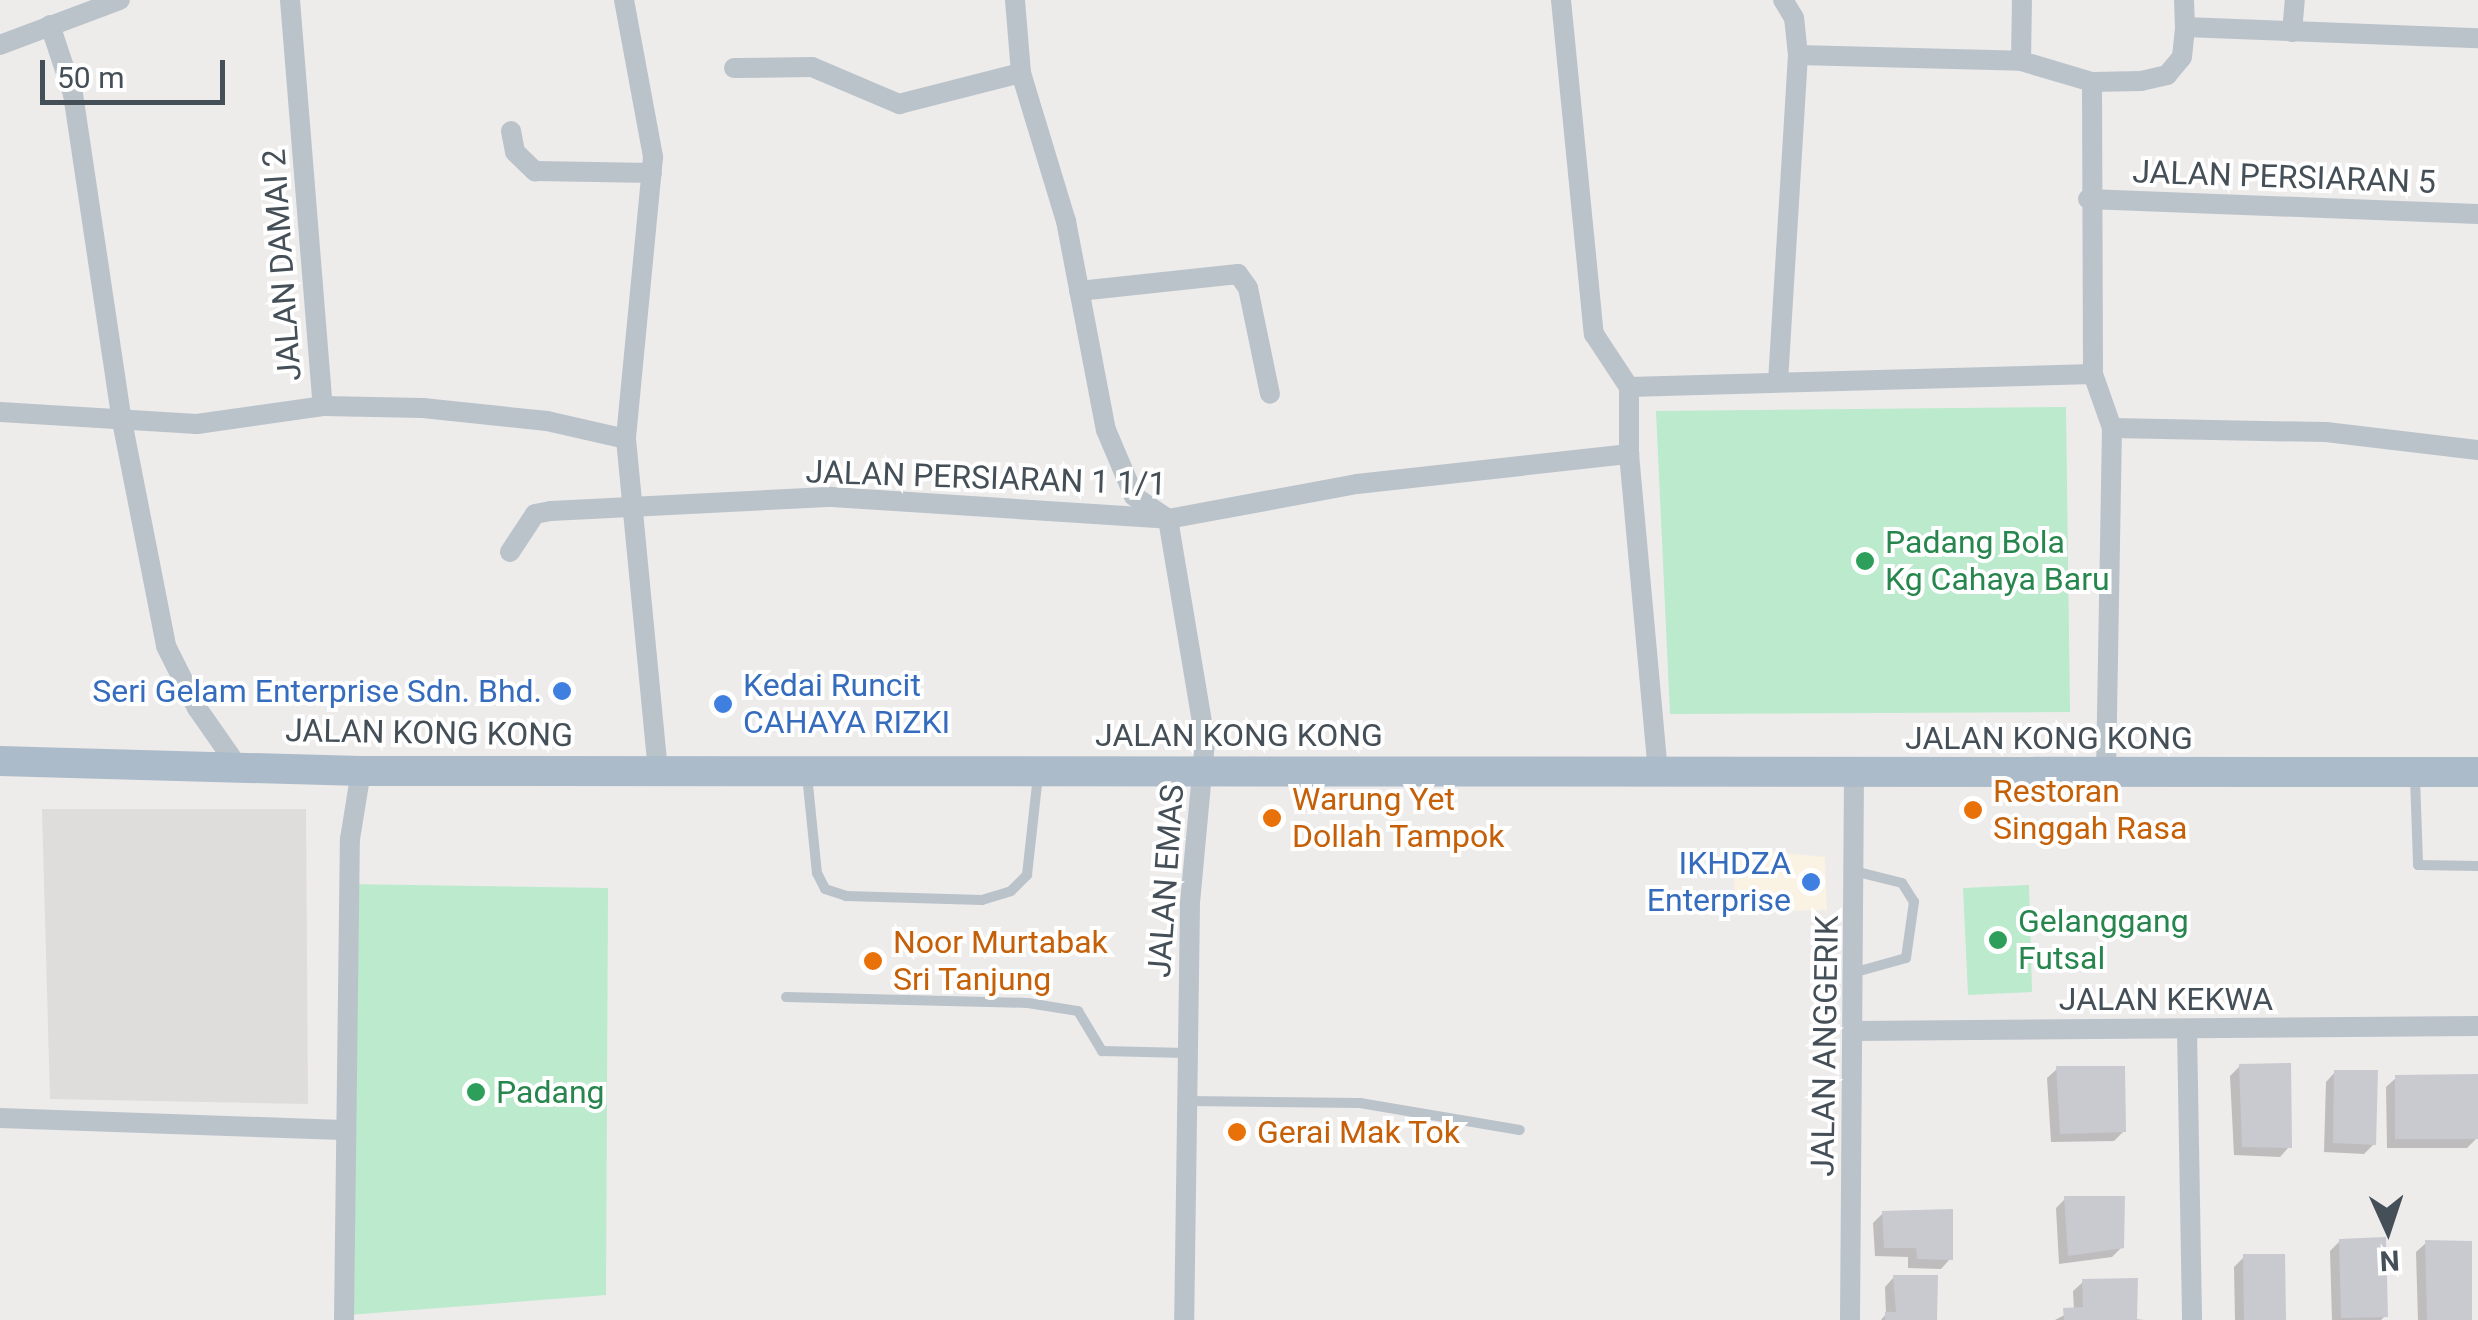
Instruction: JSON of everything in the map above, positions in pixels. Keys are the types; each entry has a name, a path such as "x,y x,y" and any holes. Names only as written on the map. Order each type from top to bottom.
{"main road":[{"name":"JALAN KONG KONG","path":"0,761 236,764 360,771 1203,768 1658,773 2478,772"}],"street":[{"path":"0,45 120,0"},
{"name":"JALAN DAMAI 2","path":"290,0 323,406"},
{"path":"624,0 652,173 626,438 636,510 658,769"},
{"path":"1561,0 1594,334 1629,387 1629,454 1658,773"},
{"path":"1778,382 1798,56 1794,18 1783,0"},
{"path":"2020,60 2022,0"},
{"path":"1798,56 2020,60 2092,82 2167,75 2182,57 2184,0"},
{"path":"2292,32 2295,0"},
{"path":"1014,2 1021,74 1066,220 1106,430 1134,496 1168,519"},
{"path":"50,25 73,94 122,422 166,646 196,708 236,764"},
{"path":"2185,27 2478,38"},
{"path":"734,68 812,67 899,104 1021,74"},
{"path":"2092,82 2088,199 2093,374 2112,428 2106,772"},
{"path":"511,131 515,152 535,170 652,173"},
{"name":"JALAN PERSIARAN 5","path":"2088,199 2478,214"},
{"path":"1079,290 1238,274 1248,288 1270,394"},
{"path":"1629,387 2093,374"},
{"path":"0,412 122,422 241,421 323,406 547,420 626,438"},
{"path":"2112,428 2326,432 2478,450"},
{"name":"JALAN PERSIARAN 1 1/1","path":"510,552 535,514 832,497 1168,519 1356,484 1629,454"},
{"name":"JALAN EMAS","path":"1168,519 1205,741 1190,904 1184,1320"},
{"path":"344,1320 343,1130 350,839 360,771"},
{"name":"JALAN ANGGERIK","path":"1850,1320 1858,872 1854,773"},
{"name":"JALAN KEKWA","path":"1855,1031 2478,1026"},
{"path":"2186,1030 2192,1320"},
{"path":"0,1118 343,1130"}],"lane":[{"path":"806,770 816,873 825,889 846,896 982,900 1010,891 1027,875 1038,770"},
{"path":"2415,772 2418,865 2478,866"},
{"path":"1856,972 1906,958 1914,902 1902,883 1858,872"},
{"path":"786,996 1028,1003 1078,1011 1102,1051 1188,1053"},
{"path":"1187,1102 1360,1103 1520,1130"}],"shaded area":[{"path":"42,809 306,809 308,1104 50,1099"},
{"path":"1733,848 1825,857 1827,910 1784,911 1784,901 1735,902"}],"green space":[{"name":"Padang Bola Kg Cahaya Baru","path":"2066,407 2070,712 1670,714 1656,411"},
{"name":"Padang","path":"343,884 608,888 606,1295 348,1315"},
{"name":"Gelanggang Futsal","path":"2029,885 2032,992 1968,995 1963,888"}],"building":[{"path":"2291,1063 2292,1148 2242,1147 2239,1064"},
{"path":"2056,1066 2125,1066 2126,1132 2060,1134"},
{"path":"2334,1070 2378,1070 2376,1145 2333,1143"},
{"path":"2478,1074 2478,1139 2395,1139 2395,1075"},
{"path":"2064,1196 2125,1196 2124,1248 2068,1256"},
{"path":"1953,1209 1953,1260 1917,1259 1916,1248 1884,1248 1882,1211"},
{"path":"2386,1237 2388,1317 2341,1318 2339,1239"},
{"path":"2425,1240 2472,1241 2472,1320 2427,1320"},
{"path":"2243,1254 2285,1254 2286,1320 2244,1320"},
{"path":"1893,1275 1938,1275 1937,1320 1885,1320 1885,1312 1896,1312"},
{"path":"2138,1278 2137,1320 2064,1320 2063,1308 2083,1307 2082,1279"}],"place":[{"name":"Padang Bola Kg Cahaya Baru","path":"1865,561"},
{"name":"Seri Gelam Enterprise Sdn. Bhd.","path":"562,691"},
{"name":"Kedai Runcit CAHAYA RIZKI","path":"723,704"},
{"name":"Restoran Singgah Rasa","path":"1973,810"},
{"name":"Warung Yet Dollah Tampok","path":"1272,818"},
{"name":"IKHDZA Enterprise","path":"1811,882"},
{"name":"Gelanggang Futsal","path":"1998,940"},
{"name":"Noor Murtabak Sri Tanjung","path":"873,961"},
{"name":"Padang","path":"476,1092"},
{"name":"Gerai Mak Tok","path":"1237,1132"}]}
